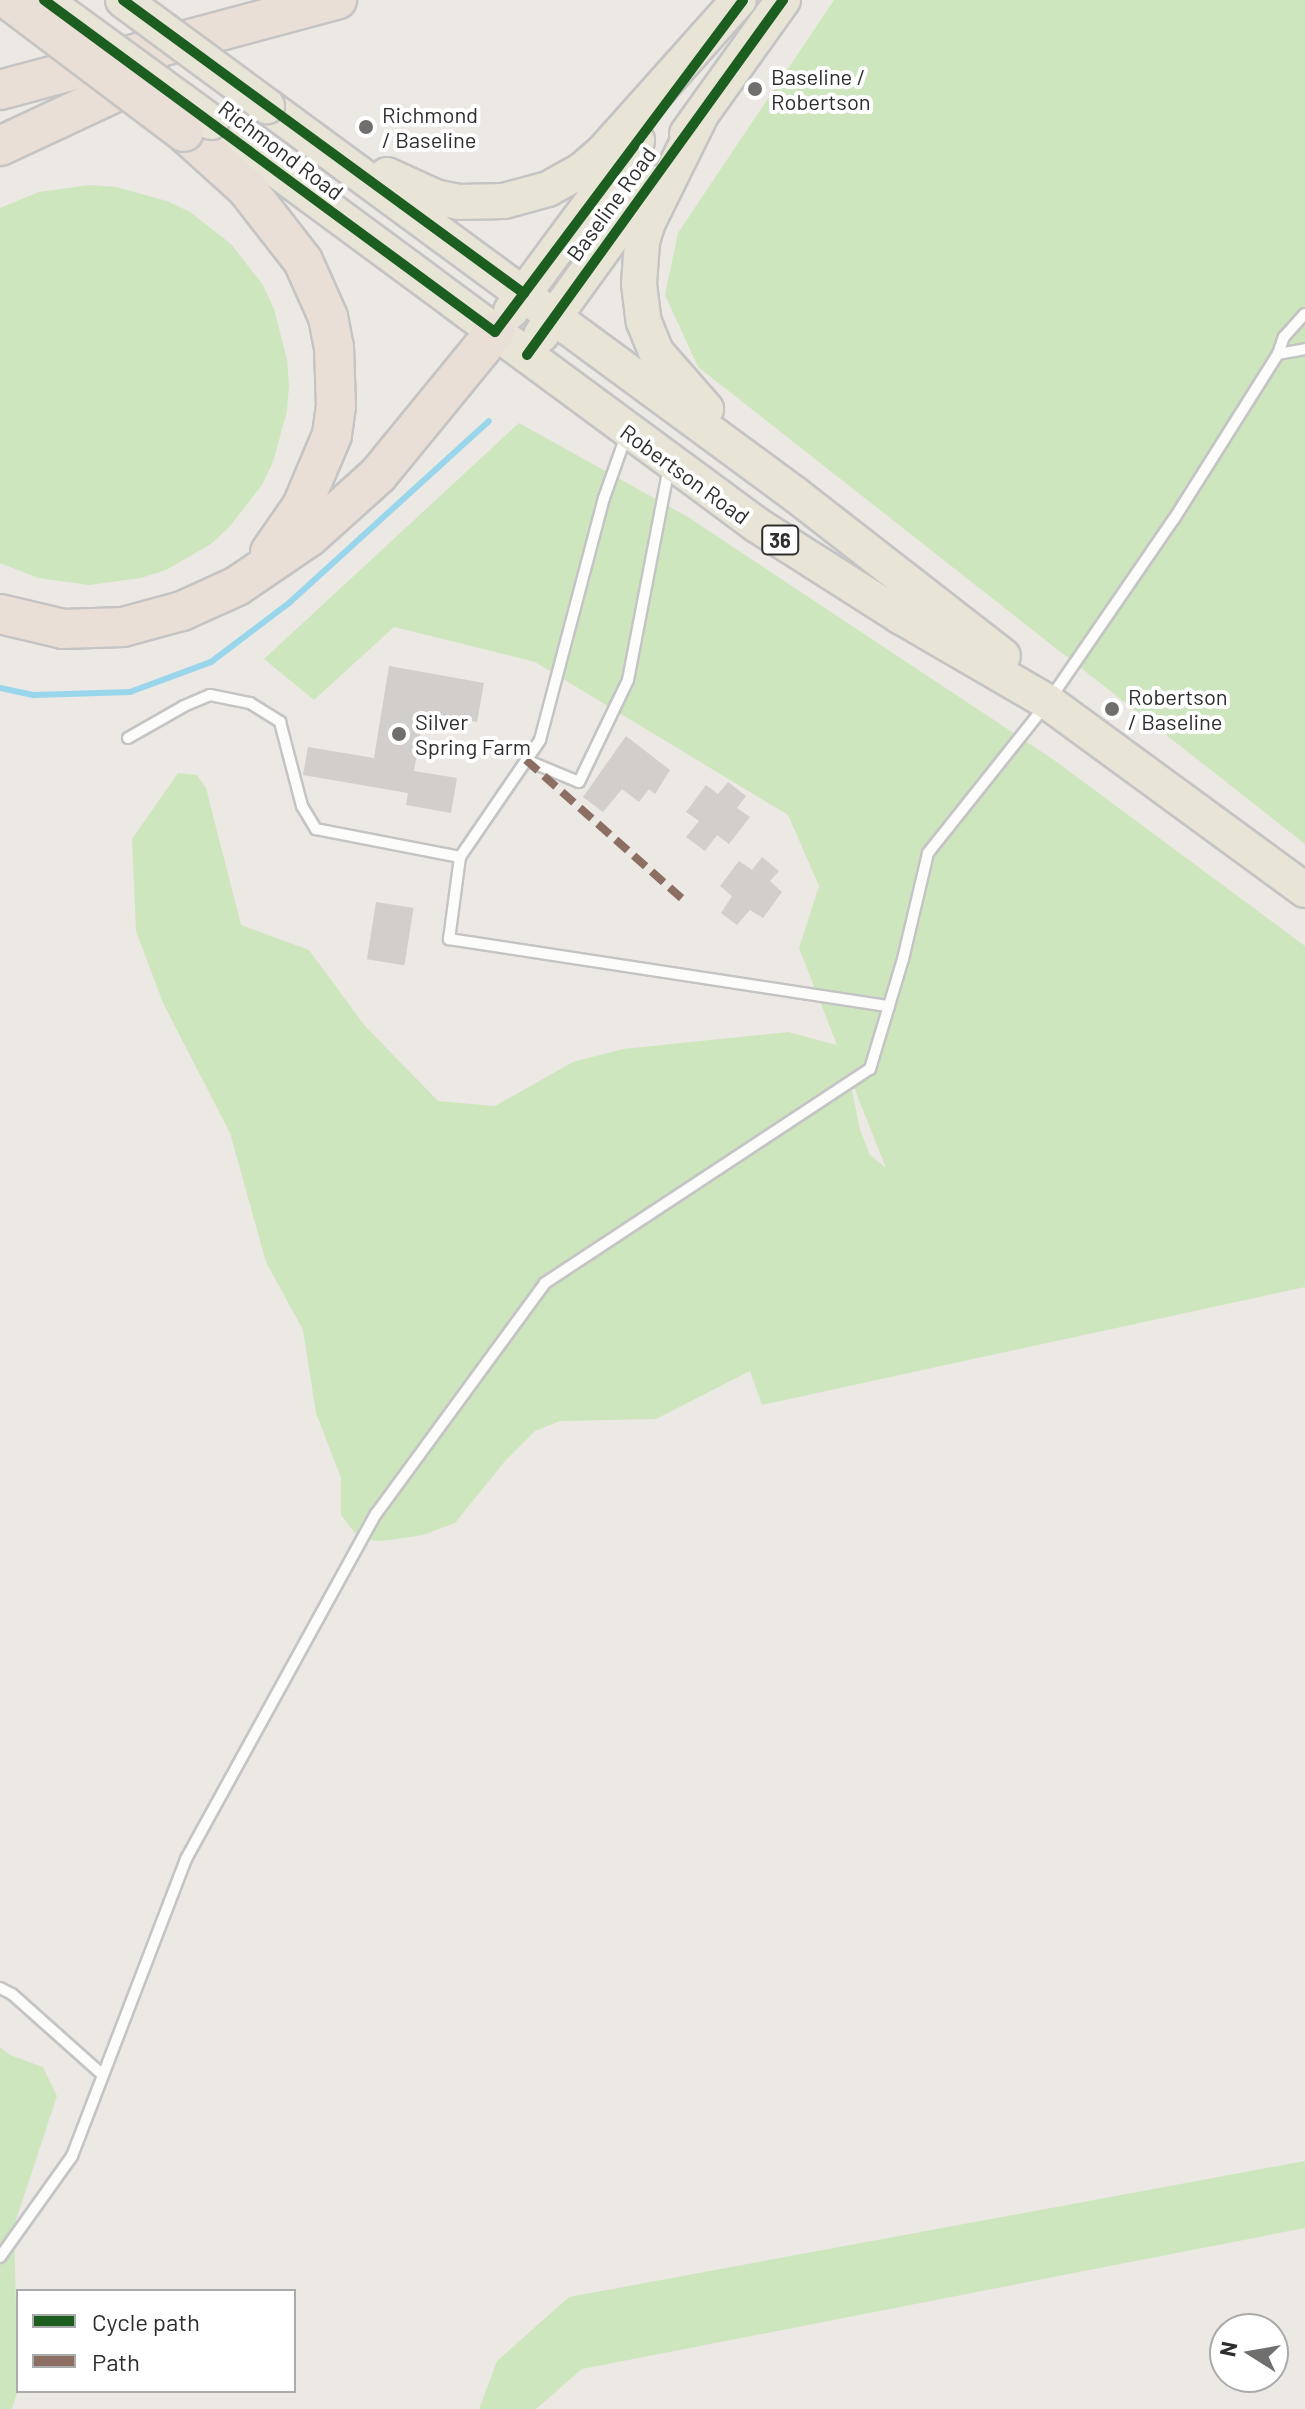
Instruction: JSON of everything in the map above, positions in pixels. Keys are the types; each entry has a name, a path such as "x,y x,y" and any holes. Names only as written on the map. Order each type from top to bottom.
{"highway":[{"path":"9,0 197,127 303,261 328,317 334,347 336,406 332,435 314,483 288,530 237,586"},
{"path":"0,90 337,0"},
{"path":"0,146 287,14"},
{"path":"0,614 63,629 123,627 182,611 237,586 309,537 378,475 495,332"}],"main road":[{"name":"Richmond Road","path":"44,0 197,127 495,332"},
{"name":"Richmond Road","path":"123,0 524,294"},
{"path":"298,129 435,197 481,203 526,197 565,181 602,153 741,0"},
{"name":"Baseline Road","path":"495,332 741,0"},
{"name":"Baseline Road","path":"527,355 783,0"},
{"path":"700,117 656,205 642,242 639,284 644,322 656,352 669,370 796,495"},
{"name":"Robertson Road","path":"524,294 796,495 998,652 1048,702"},
{"name":"Robertson Road","path":"495,332 628,433 757,525 900,616 1048,702 1305,890"}],"lane":[{"path":"0,2257 72,2156 186,1859 376,1514 545,1283 870,1069 928,853 1048,702 1174,519 1278,354 1284,337 1305,314"},
{"path":"1278,354 1305,349"},
{"path":"628,433 604,498 540,740 460,857 449,939 889,1006"},
{"path":"526,760 579,782 628,680 670,463"},
{"path":"128,738 210,695 250,703 280,722 302,806 316,829 460,857"},
{"path":"0,1988 12,1994 103,2075"}],"green space":[{"path":"834,0 1305,0 1305,844 698,367 665,295 678,233"},
{"path":"90,185 116,187 167,201 190,212 231,244 263,285 274,309 287,359 289,385 287,411 273,462 262,485 230,526 211,544 166,570 141,578 89,585 38,578 0,563 0,208 39,192"},
{"path":"519,423 688,517 1054,760 1305,946 1305,1287 762,1405 750,1371 656,1419 560,1421 535,1431 505,1461 455,1523 423,1535 390,1540 375,1541 355,1533 341,1515 341,1478 316,1413 303,1330 266,1262 230,1133 163,1003 136,931 132,839 178,773 197,775 206,788 241,925 309,950 365,1026 438,1101 495,1106 573,1062 623,1049 788,1032 837,1045 799,948 819,886 788,815 535,662 394,627 314,700 264,659","holes":["849,1076 886,1168 870,1155 860,1130"]},
{"path":"0,2047 10,2055 43,2067 57,2096 14,2226 17,2393 12,2409 0,2409"},
{"path":"1305,2161 1305,2228 582,2369 536,2409 479,2409 497,2361 569,2297"}],"building":[{"name":"Silver Spring Farm","path":"389,666 484,683 477,722 424,713 414,771 457,778 451,813 406,805 408,793 303,775 308,747 374,758"},
{"path":"626,736 670,770 655,794 649,789 639,802 622,789 603,812 583,797"},
{"path":"728,782 746,796 737,808 750,817 729,844 717,835 705,851 686,837 699,821 686,812 706,785 718,794"},
{"path":"762,857 779,871 770,881 782,892 763,918 750,910 737,925 721,913 732,896 720,886 739,861 752,870"},
{"path":"376,902 414,908 404,965 367,959"}],"waterway":[{"path":"0,688 34,695 130,692 211,662 289,603 489,421"}],"marked path":[{"path":"526,760 685,901"}],"cycle path":[{"path":"44,0 495,332 743,0"},
{"path":"123,0 524,294"},
{"path":"527,355 783,0"}],"place":[{"name":"Baseline / Robertson","path":"755,89"},
{"name":"Richmond / Baseline","path":"366,127"},
{"name":"Robertson / Baseline","path":"1112,709"},
{"name":"Silver Spring Farm","path":"399,734"}]}
